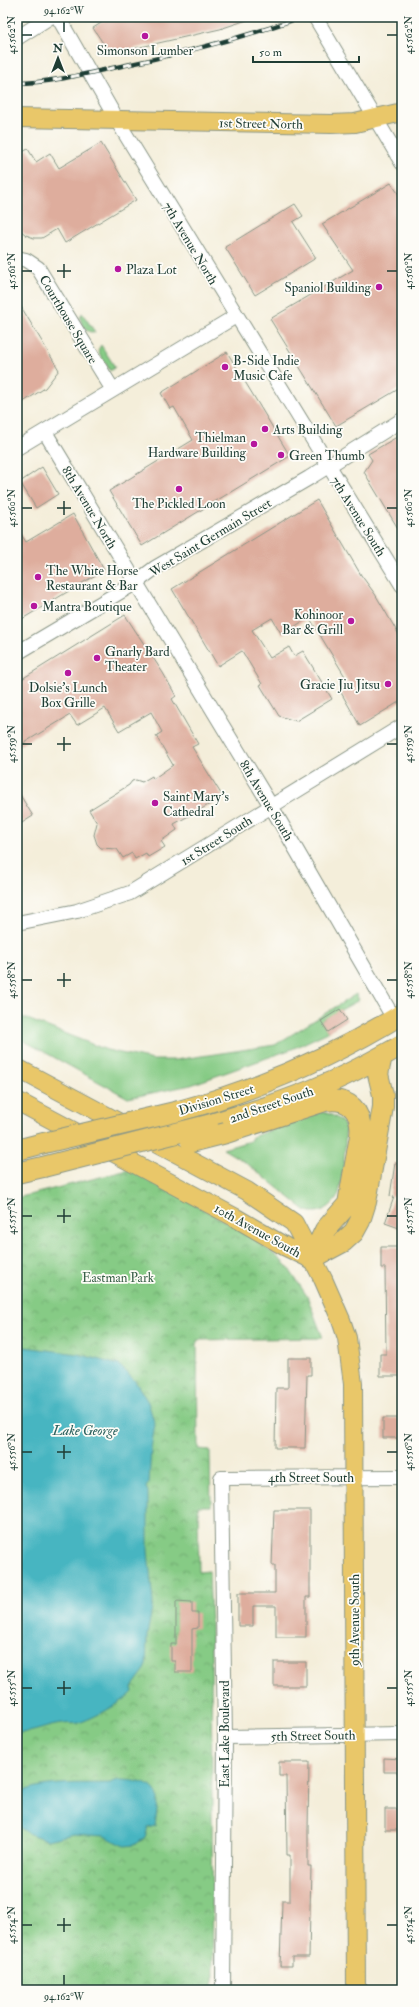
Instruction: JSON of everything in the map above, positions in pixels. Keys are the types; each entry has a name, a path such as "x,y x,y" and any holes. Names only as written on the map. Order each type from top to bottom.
{"highway":[{"name":"Division Street","path":"17,1150 179,1110 232,1095 287,1074 327,1056 398,1017"},
{"name":"2nd Street South","path":"133,1145 208,1125 279,1103 356,1070 402,1045"},
{"path":"311,1259 344,1242 354,1232 360,1221 366,1202 383,1107 383,1095 378,1074 382,1056"},
{"path":"17,1173 133,1145 171,1147 226,1133 325,1101 336,1099 352,1107 359,1116 361,1127 360,1136 348,1204 325,1230 311,1259"},
{"path":"17,1143 44,1143"}],"main road":[{"name":"1st Street North","path":"17,118 118,122 355,124 402,112"},
{"name":"10th Avenue South","path":"17,1068 247,1191 294,1223 311,1259"},
{"name":"10th Avenue South","path":"17,1101 236,1218 286,1247 311,1259"},
{"name":"9th Avenue South","path":"311,1259 323,1279 347,1338 353,1384 356,1990"}],"street":[{"path":"17,38 50,17"},
{"name":"7th Avenue North","path":"58,17 118,122 328,466"},
{"path":"315,17 402,163"},
{"name":"Courthouse Square","path":"17,258 26,260 38,268 113,390"},
{"path":"17,448 236,316"},
{"name":"West Saint Germain Street","path":"17,653 135,583 156,568 328,466 402,420"},
{"name":"8th Avenue North","path":"45,432 135,583"},
{"name":"7th Avenue South","path":"328,466 402,585"},
{"name":"8th Avenue South","path":"135,583 398,1017"},
{"name":"1st Street South","path":"17,923 76,911 130,893 402,726"},
{"name":"4th Street South","path":"221,1478 402,1477"},
{"name":"East Lake Boulevard","path":"221,1478 224,1737 223,1990"},
{"name":"5th Street South","path":"224,1737 402,1734"}],"green space":[{"path":"82,313 95,332 86,330 83,326 80,318"},
{"path":"101,345 115,367 110,371 99,353 98,350"},
{"path":"356,994 359,1000 321,1021 328,1032 292,1049 191,1085 128,1098 17,1037 17,1015 107,1050 153,1060 175,1060 275,1045"},
{"path":"320,1112 327,1113 337,1118 344,1125 345,1130 344,1160 340,1191 332,1204 324,1210 310,1212 305,1210 245,1162 223,1149 250,1141 252,1137"},
{"name":"Eastman Park","path":"132,1169 244,1232 274,1254 287,1266 307,1296 323,1338 197,1340 198,1449 210,1450 211,1506 198,1506 199,1572 209,1571 211,1623 213,1990 17,1990 17,1198"}],"water":[{"name":"Lake George","path":"17,1346 78,1354 119,1365 135,1381 148,1402 155,1425 151,1448 149,1483 146,1487 148,1492 148,1551 153,1603 147,1635 146,1668 132,1687 133,1692 129,1696 99,1714 78,1723 57,1725 23,1733 17,1733"},
{"path":"118,1780 135,1781 148,1785 153,1788 158,1798 155,1826 148,1828 145,1837 135,1845 125,1846 104,1836 74,1834 47,1840 27,1833 18,1826 17,1796 25,1791 35,1787 47,1785 110,1783"}],"building":[{"name":"Simonson Lumber","path":"111,17 250,17 250,19 220,29 110,54 93,28"},
{"path":"101,143 136,200 65,243 57,229 42,238 34,238 26,235 20,230 17,210 17,155 28,149 36,162 50,153 59,168"},
{"path":"391,183 402,199 402,387 336,426 270,319 353,270 322,224"},
{"path":"295,204 303,216 293,222 316,258 255,295 225,247"},
{"path":"17,300 59,370 45,388 17,406"},
{"path":"227,352 290,456 142,546 109,491 193,440 174,407 170,409 161,393"},
{"path":"402,434 402,535 364,472 372,460 368,454"},
{"path":"42,467 58,494 36,508 20,482"},
{"path":"317,500 361,575 375,594 402,640 402,700 360,726 339,689 349,683 309,617 282,635 272,618 252,630 270,658 289,647 294,656 303,651 332,699 296,721 279,716 242,651 218,666 172,589"},
{"path":"73,514 104,570 17,622 17,528 26,542"},
{"path":"125,615 163,673 176,696 172,699 198,744 192,747 223,797 174,824 177,830 161,841 165,847 148,857 146,853 135,859 132,853 123,858 117,849 101,848 97,844 94,835 97,823 89,810 129,785 132,781 136,780 142,782 152,776 153,779 173,765 156,736 162,732 151,712 119,731 105,708 77,725 70,715 17,747 17,682"},
{"path":"17,790 33,816 17,826"},
{"path":"340,1009 347,1020 328,1032 321,1021"},
{"path":"395,1163 402,1163 402,1229 385,1223 394,1197 390,1196"},
{"path":"381,1247 402,1247 402,1376 380,1376 380,1354 386,1354 385,1268 381,1268"},
{"path":"288,1358 311,1358 311,1375 307,1375 305,1448 275,1448 276,1388 288,1388"},
{"path":"383,1418 402,1418 402,1438 383,1438"},
{"path":"274,1510 310,1510 310,1597 306,1597 306,1637 276,1637 276,1606 253,1606 253,1626 238,1626 238,1593 275,1593 275,1565 272,1565"},
{"path":"176,1601 192,1602 192,1613 198,1613 198,1628 192,1629 192,1672 175,1672 175,1661 171,1661 171,1644 176,1644"},
{"path":"274,1662 306,1662 306,1686 274,1686"},
{"path":"384,1758 402,1759 402,1772 384,1772"},
{"path":"279,1762 309,1762 308,1866 311,1866 309,1957 292,1957 292,1966 280,1966 282,1901 290,1901 290,1855 287,1855 286,1776 279,1776"},
{"path":"385,1809 401,1809 401,1830 385,1830"}],"railway":[{"path":"17,83 67,78 164,57 234,39 302,17"}],"place":[{"name":"Simonson Lumber","path":"145,36"},
{"name":"Plaza Lot","path":"118,269"},
{"name":"Spaniol Building","path":"379,287"},
{"name":"B-Side Indie Music Cafe","path":"225,367"},
{"name":"Arts Building","path":"265,429"},
{"name":"Thielman Hardware Building","path":"254,444"},
{"name":"Green Thumb","path":"281,455"},
{"name":"The Pickled Loon","path":"179,489"},
{"name":"The White Horse Restaurant & Bar","path":"38,577"},
{"name":"Mantra Boutique","path":"34,606"},
{"name":"Kohinoor Bar & Grill","path":"351,621"},
{"name":"Gnarly Bard Theater","path":"97,658"},
{"name":"Dolsie's Lunch Box Grille","path":"68,673"},
{"name":"Gracie Jiu Jitsu","path":"388,684"},
{"name":"Saint Mary's Cathedral","path":"155,803"}]}
